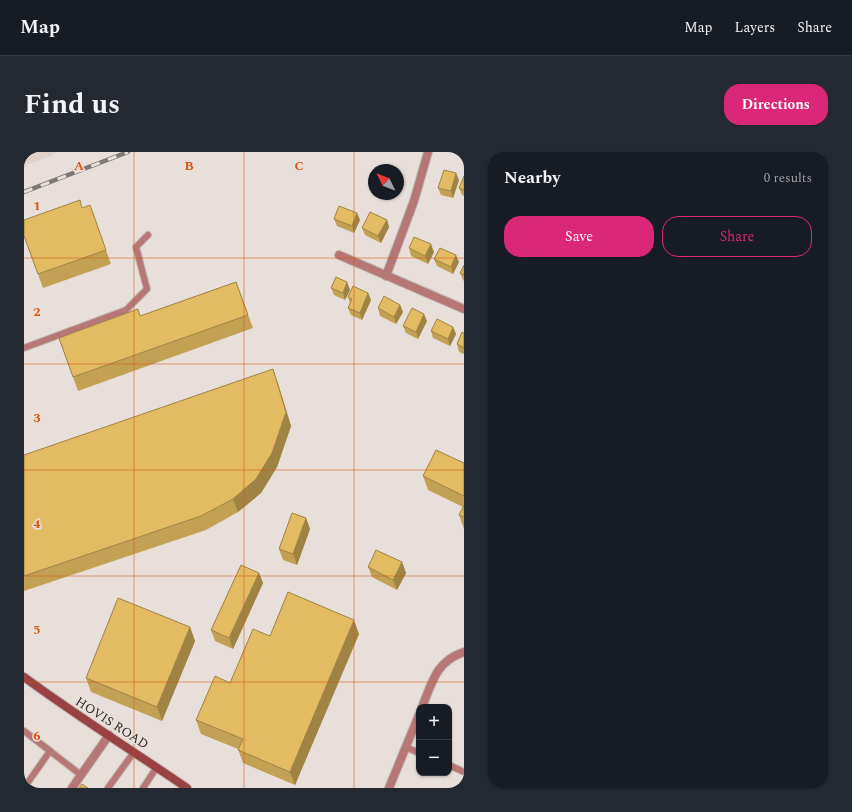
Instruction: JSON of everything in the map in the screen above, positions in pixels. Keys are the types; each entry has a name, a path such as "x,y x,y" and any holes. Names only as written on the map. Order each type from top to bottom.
{"street":[{"path":"386,276 414,202 428,152"},
{"path":"339,255 464,309"},
{"path":"423,704 438,670 446,661 464,652"},
{"name":"HOVIS ROAD","path":"24,677 187,788"},
{"path":"389,788 416,722"},
{"path":"72,788 109,735"}],"lane":[{"path":"24,348 126,310 147,289 136,247 148,235"},
{"path":"24,731 81,775"},
{"path":"406,747 416,752"},
{"path":"24,788 50,751"},
{"path":"108,788 134,752"},
{"path":"452,766 464,772"},
{"path":"143,788 157,767"}],"shaded area":[{"path":"24,152 56,152 51,156 24,166"}],"building":[{"path":"444,170 456,173 451,191 438,188"},
{"path":"464,176 464,190 459,188"},
{"path":"80,200 82,208 90,205 106,250 38,274 24,236 24,220"},
{"path":"339,206 357,213 352,226 334,219"},
{"path":"370,212 387,220 378,236 362,228"},
{"path":"414,237 431,244 425,256 409,248"},
{"path":"440,248 456,255 451,267 434,259"},
{"path":"464,265 464,275 460,273"},
{"path":"336,277 347,282 343,293 331,288"},
{"path":"236,282 248,315 73,377 59,338 138,309 140,316"},
{"path":"353,286 368,293 360,313 348,308 352,299 348,297"},
{"path":"384,296 400,305 394,317 378,308"},
{"path":"412,308 424,314 416,332 403,326"},
{"path":"437,319 453,327 448,339 431,331"},
{"path":"462,332 464,333 464,348 457,344"},
{"path":"273,369 286,412 272,453 256,479 233,499 201,516 24,576 24,455"},
{"path":"436,450 464,463 464,496 423,476"},
{"path":"464,505 464,517 459,515"},
{"path":"292,513 306,518 293,554 279,549"},
{"path":"376,550 402,562 393,580 368,567"},
{"path":"241,565 259,573 229,638 211,630"},
{"path":"288,592 354,620 290,772 238,750 243,739 196,720 215,676 230,683 253,629 270,636"},
{"path":"118,598 190,627 157,707 86,678"},
{"path":"82,784 88,788 79,788"}],"railway":[{"path":"24,192 128,152"}]}
